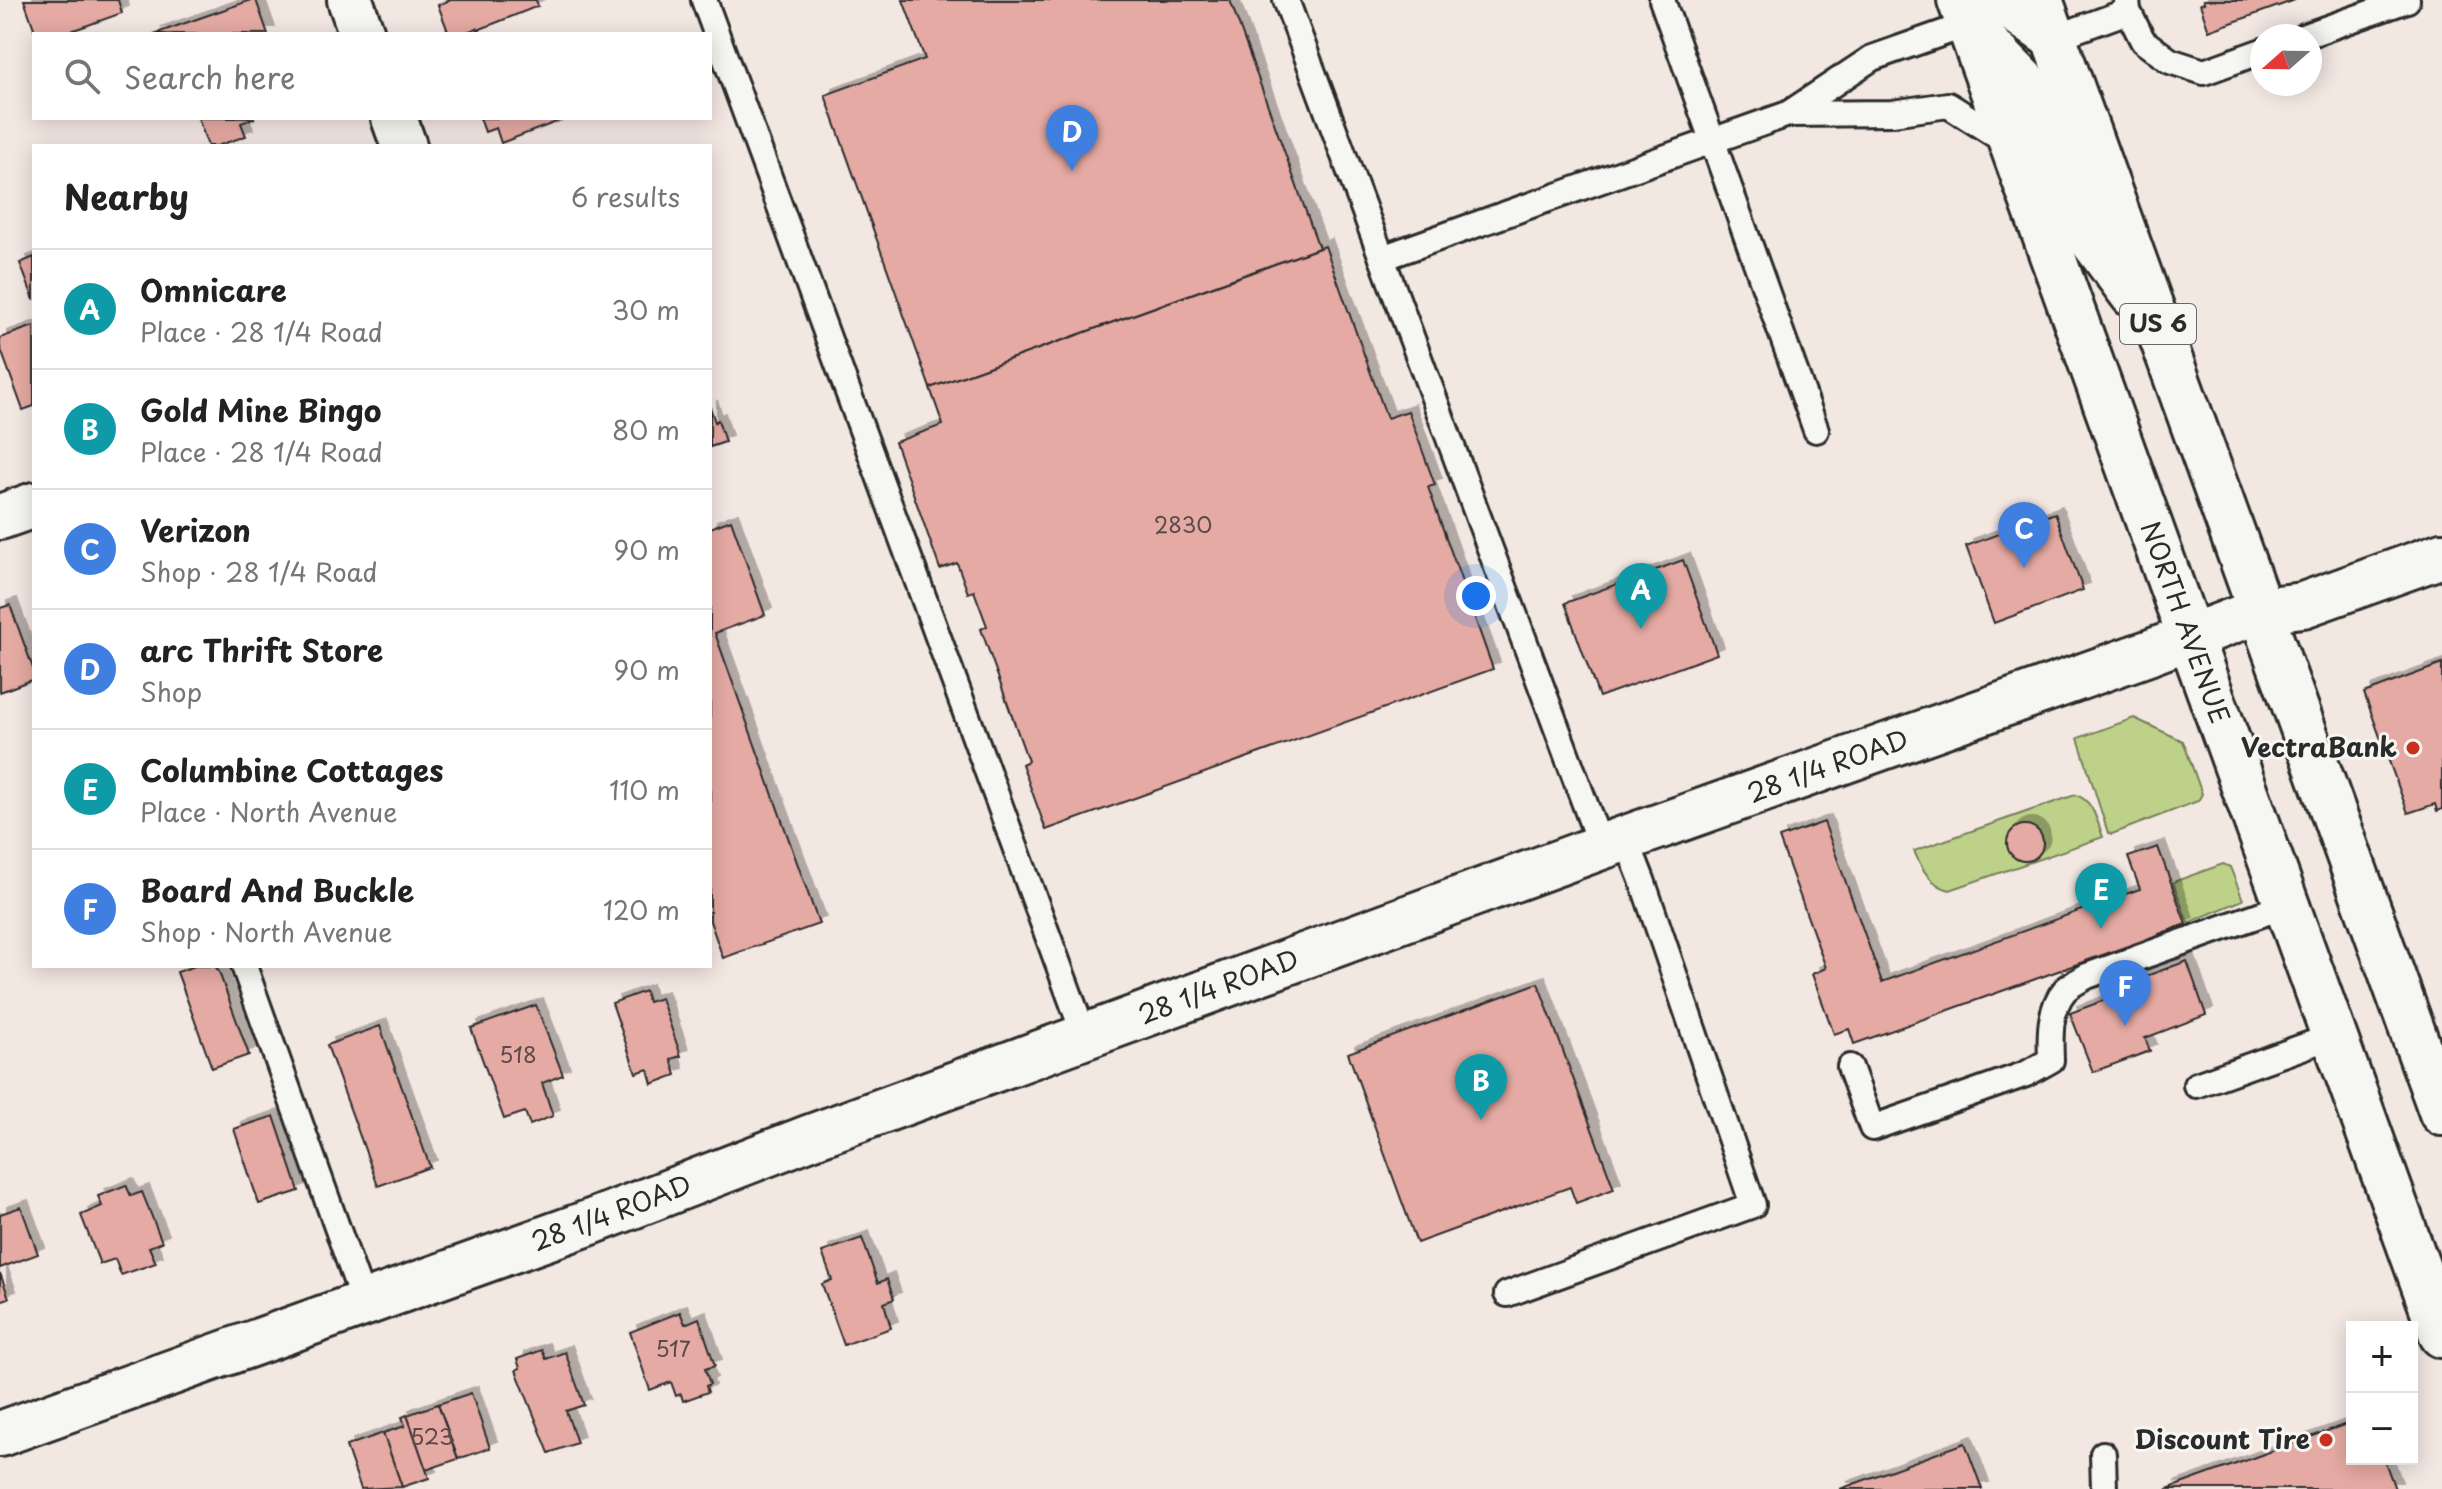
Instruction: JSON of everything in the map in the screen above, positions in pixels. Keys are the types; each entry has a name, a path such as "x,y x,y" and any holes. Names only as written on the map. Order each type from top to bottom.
{"main road":[{"path":"350,0 361,32"},
{"path":"1976,8 2047,19"},
{"path":"1976,8 2026,84 2072,213 2162,335"},
{"name":"NORTH AVENUE","path":"1976,8 2013,146 2442,1335"},
{"name":"US 6","path":"2047,19 2442,1113"},
{"path":"395,120 403,144"},
{"path":"0,517 32,506"},
{"name":"28 1/4 ROAD","path":"0,1434 591,1222 808,1138 2261,610 2303,605 2442,555"}],"lane":[{"path":"704,0 1085,1037"},
{"path":"1286,0 1382,258 1614,843 1642,880 1753,1205 1507,1294"},
{"path":"1662,0 1816,430"},
{"path":"2322,30 2407,0"},
{"path":"2047,19 2127,6 2143,41 2170,61 2204,72 2250,55"},
{"path":"1382,258 1788,114 1872,58 1976,8"},
{"path":"1788,114 1892,113 1948,105 2013,146"},
{"path":"1850,1067 1872,1128 2026,1074 2051,1060 2050,1035 2054,1010 2065,990 2087,976 2287,905"},
{"path":"245,968 364,1303"},
{"path":"2196,1085 2333,1036"},
{"path":"2103,1454 2104,1489"}],"green space":[{"path":"2134,718 2183,741 2202,794 2198,801 2112,834 2108,833 2078,738"},
{"path":"2075,795 2090,806 2103,837 1950,890 1932,880 1914,851"},
{"path":"2223,864 2230,867 2243,900 2188,923 2173,882"}],"building":[{"path":"24,0 118,0 122,13 69,32 35,32"},
{"path":"256,0 267,32 160,32"},
{"path":"450,0 536,0 538,6 478,30 448,32 438,5"},
{"path":"903,0 1230,0 1319,248 930,388 825,95 925,59"},
{"path":"2203,0 2295,0 2209,31 2200,4 2204,3"},
{"path":"199,120 249,120 241,123 246,136 223,144 207,144"},
{"path":"481,120 562,120 501,143 496,128 485,132"},
{"path":"1325,246 1387,418 1408,411 1435,485 1428,487 1493,669 1046,830 1022,764 1028,761 981,629 987,626 974,591 968,593 957,563 940,569 895,442 943,425 930,388"},
{"path":"32,258 32,295 20,263"},
{"path":"32,327 32,407 23,410 0,347 0,338"},
{"path":"712,413 715,422 718,420 725,442 712,446"},
{"path":"2055,513 2083,590 1994,623 1966,546"},
{"path":"731,520 765,615 715,633 819,924 723,958 712,927 712,527"},
{"path":"1683,560 1717,654 1599,697 1565,603"},
{"path":"10,605 32,666 32,680 0,692 0,608"},
{"name":"VectraBank","path":"2442,664 2442,809 2437,811 2435,804 2408,813 2364,693"},
{"path":"1824,822 1882,982 2140,889 2128,857 2158,847 2186,924 2159,934 2161,938 2152,942 2150,938 1854,1044 1849,1029 1834,1034 1812,974 1826,968 1779,838"},
{"path":"2025,825 2038,830 2043,843 2038,856 2025,861 2012,856 2007,843 2012,830"},
{"path":"2187,961 2206,1015 2145,1038 2150,1051 2093,1072 2070,1013 2108,999 2105,991"},
{"path":"189,968 216,968 249,1055 212,1068 177,972"},
{"path":"1538,983 1614,1189 1576,1203 1570,1187 1417,1243 1348,1053"},
{"path":"645,991 648,1002 661,998 681,1056 671,1059 676,1075 652,1084 648,1069 636,1073 612,1003"},
{"path":"536,1005 563,1075 542,1083 553,1116 530,1125 525,1112 504,1119 471,1028"},
{"path":"380,1026 430,1167 378,1186 327,1045"},
{"path":"274,1116 299,1191 259,1204 234,1129"},
{"path":"126,1185 131,1196 142,1192 162,1242 149,1247 156,1263 121,1275 115,1259 100,1264 81,1215 102,1206 98,1196"},
{"path":"21,1207 38,1254 0,1268 0,1214"},
{"path":"862,1238 878,1283 887,1279 894,1299 884,1303 891,1328 844,1345 822,1284 832,1280 822,1252"},
{"path":"0,1273 9,1298 0,1301"},
{"path":"680,1312 685,1324 699,1318 715,1366 705,1369 710,1384 706,1386 708,1392 683,1401 681,1394 676,1396 671,1382 650,1390 630,1332"},
{"path":"542,1350 546,1359 565,1352 584,1405 566,1411 577,1443 549,1453 516,1370 520,1368 517,1359"},
{"path":"471,1393 490,1448 458,1459 438,1404"},
{"path":"438,1404 458,1459 426,1470 407,1415"},
{"path":"407,1415 429,1478 402,1487 383,1433 405,1426 402,1417"},
{"name":"Discount Tire","path":"2346,1424 2346,1465 2386,1465 2395,1489 2167,1489"},
{"path":"383,1433 402,1487 361,1489 346,1446"},
{"path":"1965,1443 1982,1489 1840,1489"}],"place":[{"name":"arc Thrift Store","path":"1072,171"},
{"name":"Verizon","path":"2024,568"},
{"name":"Omnicare","path":"1641,629"},
{"name":"VectraBank","path":"2413,748"},
{"name":"Columbine Cottages","path":"2101,929"},
{"name":"Board And Buckle","path":"2125,1026"},
{"name":"Gold Mine Bingo","path":"1481,1120"},
{"name":"Discount Tire","path":"2326,1440"}]}
